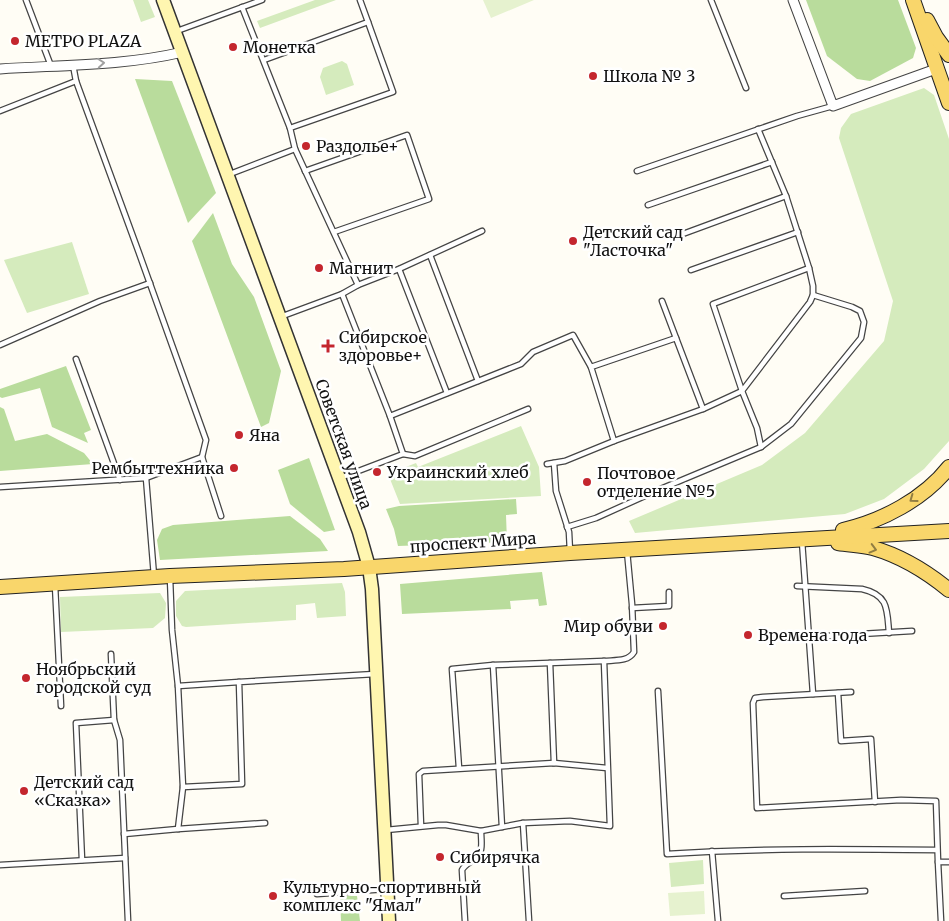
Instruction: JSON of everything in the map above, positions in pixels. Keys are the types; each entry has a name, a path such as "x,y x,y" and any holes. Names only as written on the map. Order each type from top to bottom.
{"main road":[{"name":"Советская улица","path":"163,0 359,532 369,567 377,674 389,921"},
{"path":"915,0 949,56"},
{"path":"915,0 936,69 949,103"},
{"path":"805,539 868,523 891,513 931,486 949,467"},
{"name":"проспект Мира","path":"0,587 170,576 369,567 570,553 949,531"},
{"path":"805,539 872,548 901,558 925,572 949,590"}],"street":[{"path":"793,0 833,106 936,69"},
{"path":"0,69 146,60 183,52"}],"lane":[{"path":"26,0 51,66"},
{"path":"175,32 262,0"},
{"path":"290,128 393,92 360,0"},
{"path":"711,0 746,88"},
{"path":"242,7 290,128 296,149 358,286"},
{"path":"264,60 368,22"},
{"path":"73,65 76,81 206,440 202,458 221,516"},
{"path":"0,111 76,81"},
{"path":"637,171 797,116 833,106"},
{"path":"547,464 565,461 703,409 742,391 810,302 813,295 813,286 809,268 786,196 758,129"},
{"path":"305,170 407,135 429,199 334,232"},
{"path":"228,175 296,149"},
{"path":"648,205 772,162"},
{"path":"680,236 786,196"},
{"path":"279,318 342,294 482,231"},
{"path":"690,270 798,232"},
{"path":"430,255 478,382"},
{"path":"761,448 757,428 742,391 713,304 809,268"},
{"path":"399,269 447,392"},
{"path":"0,344 100,301 150,283"},
{"path":"342,294 403,454"},
{"path":"567,527 596,518 658,490 761,448 790,424 860,338 864,322 860,311 813,295"},
{"path":"662,301 703,409"},
{"path":"390,416 521,364 533,352 573,335 591,367 614,441"},
{"path":"591,367 676,338"},
{"path":"76,360 120,480"},
{"path":"339,478 403,454 415,456 528,409"},
{"path":"0,487 146,478 202,458"},
{"path":"554,463 556,491 567,527 570,553"},
{"path":"146,478 154,577"},
{"path":"805,539 804,586 812,694"},
{"path":"459,768 452,669 493,665 604,661 627,659 631,656 634,652 634,646 627,550"},
{"path":"170,576 172,630 178,686 184,788 178,828"},
{"path":"55,584 61,706"},
{"path":"797,586 862,589 876,594 885,603 889,633"},
{"path":"632,608 669,606 668,592"},
{"path":"809,637 912,631"},
{"path":"111,654 114,720 120,740 128,921"},
{"path":"385,830 446,825 481,831 523,823 570,821 610,826 604,661"},
{"path":"550,663 554,764"},
{"path":"493,665 502,827"},
{"path":"178,686 377,674"},
{"path":"184,788 242,784 239,682"},
{"path":"658,691 667,854 837,848 937,850"},
{"path":"851,692 756,698 753,703 756,808 901,800 936,801 940,921"},
{"path":"838,693 841,741 871,740 875,802"},
{"path":"82,860 76,723 114,720"},
{"path":"422,826 419,774 423,771 554,764 607,768"},
{"path":"124,834 178,828 265,823"},
{"path":"523,823 529,921"},
{"path":"465,921 462,870 465,865 478,858 481,852 481,831"},
{"path":"712,851 718,921"},
{"path":"0,865 125,858"},
{"path":"938,862 949,862"},
{"path":"316,894 388,888"},
{"path":"784,896 865,891"}],"green space":[{"path":"133,0 148,0 155,17 141,22"},
{"path":"315,0 336,0 260,28 257,21"},
{"path":"483,0 534,0 491,18"},
{"path":"806,0 898,0 916,48 913,58 870,81 857,79 827,56"},
{"path":"342,61 347,64 354,85 326,95 320,77 323,68"},
{"path":"135,79 172,81 216,193 188,223"},
{"path":"924,88 934,95 949,139 949,441 924,469 884,499 845,514 635,533 629,521 762,465 805,433 884,341 893,301 839,138 841,128 851,114"},
{"path":"213,213 232,264 254,297 281,371 269,423 261,427 192,241"},
{"path":"72,242 89,294 27,313 4,260"},
{"path":"66,366 91,430 84,433 88,443 52,427 40,388 0,397 0,389"},
{"path":"0,407 4,409 15,441 47,434 84,453 93,464 0,471"},
{"path":"521,426 539,467 541,496 400,504 388,474 416,463 418,467"},
{"path":"309,458 335,530 324,532 290,504 278,470"},
{"path":"516,499 517,514 506,515 507,542 398,546 386,509 399,506"},
{"path":"290,516 320,539 328,551 160,560 157,540 162,529 173,525"},
{"path":"542,572 547,605 539,606 538,599 510,601 511,609 402,614 400,584"},
{"path":"342,583 345,592 346,616 317,618 315,603 296,605 296,620 186,627 182,626 176,616 176,601 185,591"},
{"path":"160,593 166,603 165,618 153,628 61,632 60,597"},
{"path":"703,860 704,884 671,887 669,863"},
{"path":"704,891 705,914 670,916 668,893"},
{"path":"340,896 357,896 360,921 341,921"}],"place":[{"name":"МЕТРО PLAZA","path":"15,41"},
{"name":"Монетка","path":"233,47"},
{"name":"Школа № 3","path":"593,76"},
{"name":"Раздолье+","path":"306,146"},
{"name":"Детский сад \"Ласточка\"","path":"573,241"},
{"name":"Магнит","path":"319,268"},
{"name":"Сибирское здоровье+","path":"328,346"},
{"name":"Яна","path":"239,435"},
{"name":"Рембыттехника","path":"234,468"},
{"name":"Украинский хлеб","path":"377,472"},
{"name":"Почтовое отделение №5","path":"587,482"},
{"name":"Мир обуви","path":"663,626"},
{"name":"Времена года","path":"748,635"},
{"name":"Ноябрьский городской суд","path":"26,678"},
{"name":"Детский сад «Сказка»","path":"24,791"},
{"name":"Сибирячка","path":"440,857"},
{"name":"Культурно-спортивный комплекс \"Ямал\"","path":"273,896"}]}
